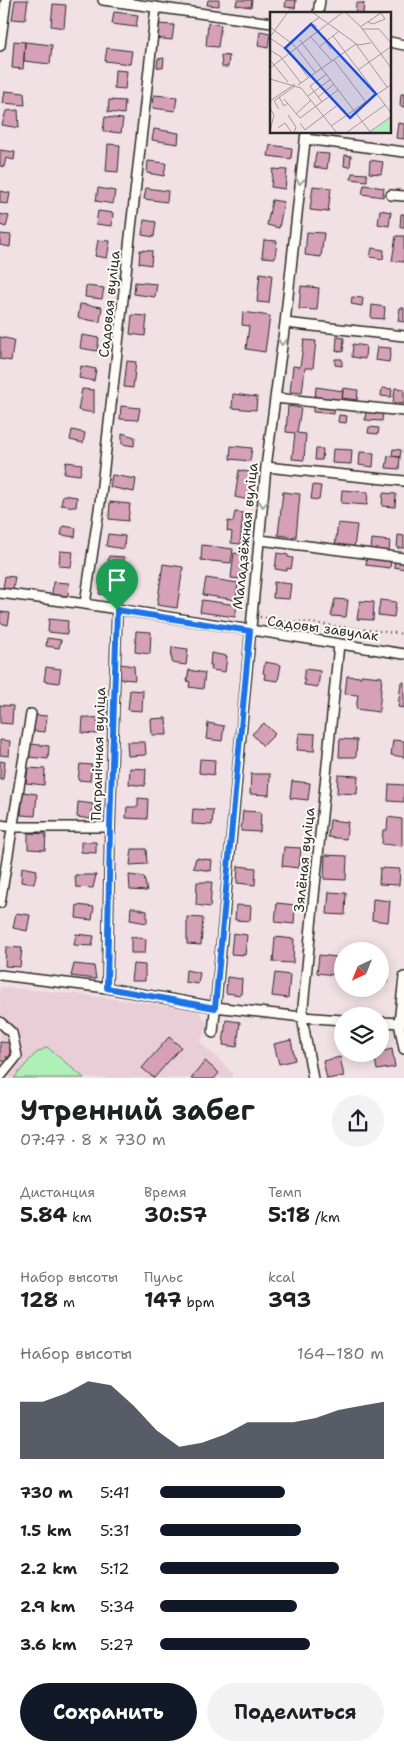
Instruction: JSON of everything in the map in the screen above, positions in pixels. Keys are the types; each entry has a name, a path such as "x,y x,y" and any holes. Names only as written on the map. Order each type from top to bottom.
{"street":[{"path":"0,46 6,0"},
{"path":"103,0 270,23"},
{"name":"Садовая вуліца","path":"85,604 105,465 156,7"},
{"path":"305,136 404,152"},
{"name":"Маладзёжная вуліца","path":"213,1033 266,467 285,323 305,136"},
{"path":"391,195 404,196"},
{"path":"285,323 404,336"},
{"path":"275,398 404,411"},
{"path":"266,467 404,481"},
{"path":"260,540 404,558"},
{"name":"Садовы завулак","path":"0,593 85,604 404,654"},
{"name":"Пагранічная вуліца","path":"107,988 117,610"},
{"name":"Зялёная вуліца","path":"312,1078 302,1017 339,644"},
{"path":"0,903 31,714"},
{"path":"0,826 110,827"},
{"path":"0,974 107,988 215,1008 334,1019"},
{"path":"404,977 401,1023 404,1049"},
{"path":"0,1022 12,1033 17,1056 0,1077"}],"path":[{"path":"251,617 321,623 404,634"}],"shaded area":[{"path":"0,987 77,994 198,1010 208,1025 200,1042 233,1073 232,1078 0,1078"}],"green space":[{"path":"47,1047 84,1078 14,1078 35,1054"}],"building":[{"path":"15,0 28,0 25,20 12,19"},
{"path":"208,0 219,0 219,6 207,5"},
{"path":"237,0 252,0 251,7 236,5"},
{"path":"286,0 296,0 295,8 285,7"},
{"path":"356,3 364,3 363,12 355,12"},
{"path":"53,4 66,5 64,28 51,26"},
{"path":"114,12 138,15 136,27 112,24"},
{"path":"208,23 221,25 218,47 206,46"},
{"path":"157,24 174,25 172,40 155,38"},
{"path":"260,31 270,33 268,48 258,46"},
{"path":"14,41 25,42 23,69 12,68"},
{"path":"25,42 52,45 50,64 24,61"},
{"path":"107,48 132,51 130,64 105,61"},
{"path":"221,55 229,56 228,67 222,67"},
{"path":"164,58 163,68 157,67 158,59"},
{"path":"115,70 127,71 125,89 114,88"},
{"path":"5,91 24,93 25,105 3,103"},
{"path":"401,94 404,94 404,107 400,106"},
{"path":"154,95 177,97 175,111 153,108"},
{"path":"109,100 125,101 124,114 108,112"},
{"path":"18,110 19,128 2,125 6,111"},
{"path":"105,117 123,119 121,133 103,131"},
{"path":"398,123 404,124 404,139 396,138"},
{"path":"154,129 179,133 178,144 152,140"},
{"path":"108,144 120,145 118,172 106,171"},
{"path":"270,145 292,148 291,159 268,156"},
{"path":"0,150 15,152 14,160 6,158 4,167 0,166"},
{"path":"316,153 329,154 327,169 314,167"},
{"path":"345,155 351,156 350,167 344,166"},
{"path":"370,160 383,162 381,174 369,173"},
{"path":"148,161 166,163 164,176 147,173"},
{"path":"273,169 287,170 285,189 271,187"},
{"path":"352,173 367,174 367,181 351,179"},
{"path":"364,185 384,188 383,197 362,194"},
{"path":"313,186 331,188 328,212 310,210"},
{"path":"98,188 115,191 113,204 96,201"},
{"path":"146,188 168,191 167,202 144,199"},
{"path":"0,191 10,193 8,204 0,203"},
{"path":"272,200 284,202 279,228 267,225"},
{"path":"380,210 391,212 389,226 378,224"},
{"path":"98,211 113,213 112,226 96,224"},
{"path":"0,214 9,216 6,227 0,225"},
{"path":"401,214 404,214 404,227 400,227"},
{"path":"144,220 156,222 154,237 142,235"},
{"path":"307,232 324,233 321,257 305,255"},
{"path":"0,234 11,235 10,247 0,245"},
{"path":"396,236 404,236 404,262 392,261"},
{"path":"98,240 110,241 107,258 95,256"},
{"path":"264,240 277,241 275,258 262,257"},
{"path":"372,248 384,250 383,259 370,257"},
{"path":"140,250 152,251 151,265 139,263"},
{"path":"260,273 272,275 269,303 257,302"},
{"path":"135,282 157,284 155,297 134,294"},
{"path":"86,286 104,288 102,299 85,297"},
{"path":"301,286 319,288 317,310 299,309"},
{"path":"352,297 363,298 362,306 351,304"},
{"path":"80,304 102,307 100,322 78,318"},
{"path":"372,305 385,307 384,319 371,318"},
{"path":"400,308 404,308 404,322 398,321"},
{"path":"243,312 270,316 265,352 246,349 249,326 242,325"},
{"path":"132,315 147,316 145,336 130,334"},
{"path":"82,335 99,338 97,351 80,348"},
{"path":"0,337 14,340 11,361 0,359"},
{"path":"337,337 344,338 343,352 336,351"},
{"path":"304,340 316,341 313,368 305,368 302,393 290,392 293,366 300,367"},
{"path":"353,344 366,346 365,359 352,357"},
{"path":"377,347 391,348 389,362 375,360"},
{"path":"335,359 342,359 342,366 335,365"},
{"path":"127,361 136,362 133,388 124,387"},
{"path":"81,366 96,369 94,381 79,378"},
{"path":"316,387 343,391 342,401 315,398"},
{"path":"343,388 358,390 357,400 342,398"},
{"path":"382,388 392,389 391,397 381,396"},
{"path":"395,388 404,389 404,404 393,403"},
{"path":"82,389 94,390 94,413 78,410"},
{"path":"233,394 257,397 256,410 232,408"},
{"path":"313,404 335,406 334,414 313,412"},
{"path":"121,406 140,408 138,420 120,419"},
{"path":"288,406 301,408 297,433 306,434 304,460 292,459 295,433 286,432"},
{"path":"366,410 383,411 382,421 365,420"},
{"path":"339,415 347,416 346,423 338,422"},
{"path":"369,427 379,428 378,434 368,433"},
{"path":"72,430 85,433 83,443 70,440"},
{"path":"122,433 135,437 134,446 122,444"},
{"path":"231,446 252,448 250,461 230,459"},
{"path":"316,449 323,449 322,460 315,460"},
{"path":"333,449 352,450 351,464 332,463"},
{"path":"393,449 401,450 400,457 392,456"},
{"path":"360,452 374,453 373,467 359,465"},
{"path":"388,456 400,457 399,469 386,468"},
{"path":"66,462 82,464 80,475 64,473"},
{"path":"239,470 253,473 249,500 235,497"},
{"path":"112,475 136,479 134,492 110,487"},
{"path":"313,485 321,486 319,500 311,499"},
{"path":"342,490 368,492 367,505 341,503"},
{"path":"283,492 300,494 296,537 278,535"},
{"path":"383,493 396,494 395,507 382,506"},
{"path":"63,495 77,497 76,507 61,505"},
{"path":"110,502 130,504 128,521 109,519"},
{"path":"235,512 243,513 240,544 231,543 232,532 227,531 228,521 233,522"},
{"path":"338,523 357,525 354,548 335,546"},
{"path":"63,526 76,528 75,537 61,535"},
{"path":"108,534 125,536 124,549 106,546"},
{"path":"398,535 404,536 404,548 397,548"},
{"path":"372,539 390,541 389,552 371,550"},
{"path":"202,545 233,549 231,563 201,560"},
{"path":"60,551 73,552 71,567 59,566"},
{"path":"234,553 245,554 242,579 231,578"},
{"path":"277,553 293,558 291,569 287,568 287,571 275,569"},
{"path":"109,556 124,557 123,570 107,567"},
{"path":"367,556 391,559 390,568 366,565"},
{"path":"395,559 404,561 404,569 394,567"},
{"path":"163,564 183,567 177,608 157,605"},
{"path":"5,576 15,577 13,589 3,588"},
{"path":"206,578 238,583 236,600 203,595"},
{"path":"53,582 69,583 68,596 52,595"},
{"path":"101,582 115,584 114,596 99,594"},
{"path":"274,582 291,584 289,599 273,598"},
{"path":"335,599 348,600 346,617 331,616"},
{"path":"202,600 237,605 235,617 200,612"},
{"path":"380,600 396,602 394,617 378,615"},
{"path":"360,601 374,602 373,620 357,619"},
{"path":"0,612 10,613 8,625 0,623"},
{"path":"49,619 68,621 67,634 48,632"},
{"path":"136,631 151,632 150,654 135,652"},
{"path":"47,638 61,640 59,648 46,646"},
{"path":"172,647 188,649 186,665 172,663"},
{"path":"211,653 227,656 225,672 211,670"},
{"path":"265,662 281,665 278,681 264,679"},
{"path":"120,664 134,666 135,680 120,679"},
{"path":"46,667 61,669 59,683 44,681"},
{"path":"305,669 320,671 318,687 304,685"},
{"path":"189,670 205,673 203,689 189,687 190,682 187,681"},
{"path":"361,675 382,677 379,712 356,709 358,695 345,694 347,676 361,677"},
{"path":"401,682 404,682 404,708 398,707"},
{"path":"130,690 143,691 142,711 128,710"},
{"path":"0,705 13,706 12,724 0,723"},
{"path":"34,715 47,716 45,732 33,731"},
{"path":"83,717 98,718 97,734 82,733"},
{"path":"166,718 167,735 152,735 151,719"},
{"path":"208,723 224,726 222,741 206,739"},
{"path":"264,723 275,734 263,746 252,734"},
{"path":"299,733 315,734 314,751 297,750"},
{"path":"340,739 357,740 356,757 339,757"},
{"path":"0,740 10,741 9,756 0,755"},
{"path":"393,740 404,741 404,757 391,755"},
{"path":"127,742 145,742 146,755 128,756"},
{"path":"30,744 49,746 48,759 29,757"},
{"path":"200,759 215,760 214,775 199,773"},
{"path":"0,761 5,762 3,779 0,779"},
{"path":"80,764 92,765 90,781 78,780"},
{"path":"28,768 45,769 44,785 26,783"},
{"path":"130,768 146,769 145,786 129,784"},
{"path":"251,774 270,774 269,795 250,794"},
{"path":"338,775 358,776 357,794 337,793"},
{"path":"292,781 310,783 308,800 290,798"},
{"path":"389,784 404,785 404,802 388,801"},
{"path":"23,792 37,794 35,816 21,815"},
{"path":"138,798 148,799 147,819 126,818 127,807 138,807"},
{"path":"78,802 93,804 91,819 77,817"},
{"path":"193,809 213,810 212,825 192,824"},
{"path":"243,811 261,812 260,832 241,831"},
{"path":"388,817 402,819 402,846 382,844 383,830 387,830"},
{"path":"330,820 348,822 346,839 328,837"},
{"path":"28,833 46,834 45,850 28,849"},
{"path":"81,842 96,842 96,853 81,852"},
{"path":"284,847 301,848 299,868 282,866"},
{"path":"132,849 146,849 147,864 130,865"},
{"path":"325,855 347,856 346,880 324,879"},
{"path":"196,858 212,860 211,871 193,868"},
{"path":"238,866 256,868 255,885 237,883"},
{"path":"22,867 37,870 34,884 21,882"},
{"path":"380,868 400,869 399,885 379,884"},
{"path":"75,875 96,875 93,888 76,887"},
{"path":"129,875 144,877 147,891 130,890"},
{"path":"197,882 212,882 210,907 196,905"},
{"path":"329,892 346,893 345,915 327,914"},
{"path":"373,899 390,901 388,922 372,920"},
{"path":"277,903 295,905 294,924 275,922"},
{"path":"77,905 94,907 92,920 76,918"},
{"path":"236,905 251,906 250,921 235,920"},
{"path":"131,907 147,911 147,923 130,920"},
{"path":"16,913 30,915 27,931 13,928"},
{"path":"187,917 203,918 201,945 187,944"},
{"path":"233,933 247,935 245,955 231,954"},
{"path":"76,934 94,936 92,946 74,945"},
{"path":"131,937 146,939 145,953 131,953"},
{"path":"275,937 294,939 293,963 273,962"},
{"path":"6,947 22,948 20,967 5,966"},
{"path":"319,955 334,957 334,975 317,973"},
{"path":"74,964 94,966 96,979 71,976"},
{"path":"133,964 145,965 145,981 131,981"},
{"path":"186,970 200,973 198,984 185,982"},
{"path":"275,973 290,975 288,998 272,996"},
{"path":"227,977 242,979 241,995 226,993"},
{"path":"226,1020 240,1022 237,1047 223,1045"},
{"path":"169,1037 181,1047 154,1078 142,1068"},
{"path":"291,1040 295,1060 279,1064 274,1044"},
{"path":"0,1042 10,1043 10,1057 6,1057 7,1061 0,1061"},
{"path":"392,1049 395,1067 377,1070 376,1062 389,1062 389,1050"},
{"path":"334,1058 334,1062 341,1062 344,1076 327,1078 323,1061"},
{"path":"205,1061 219,1073 215,1078 192,1078"}],"route":[{"path":"117,610 250,631 215,1008 107,988 117,610"}]}
